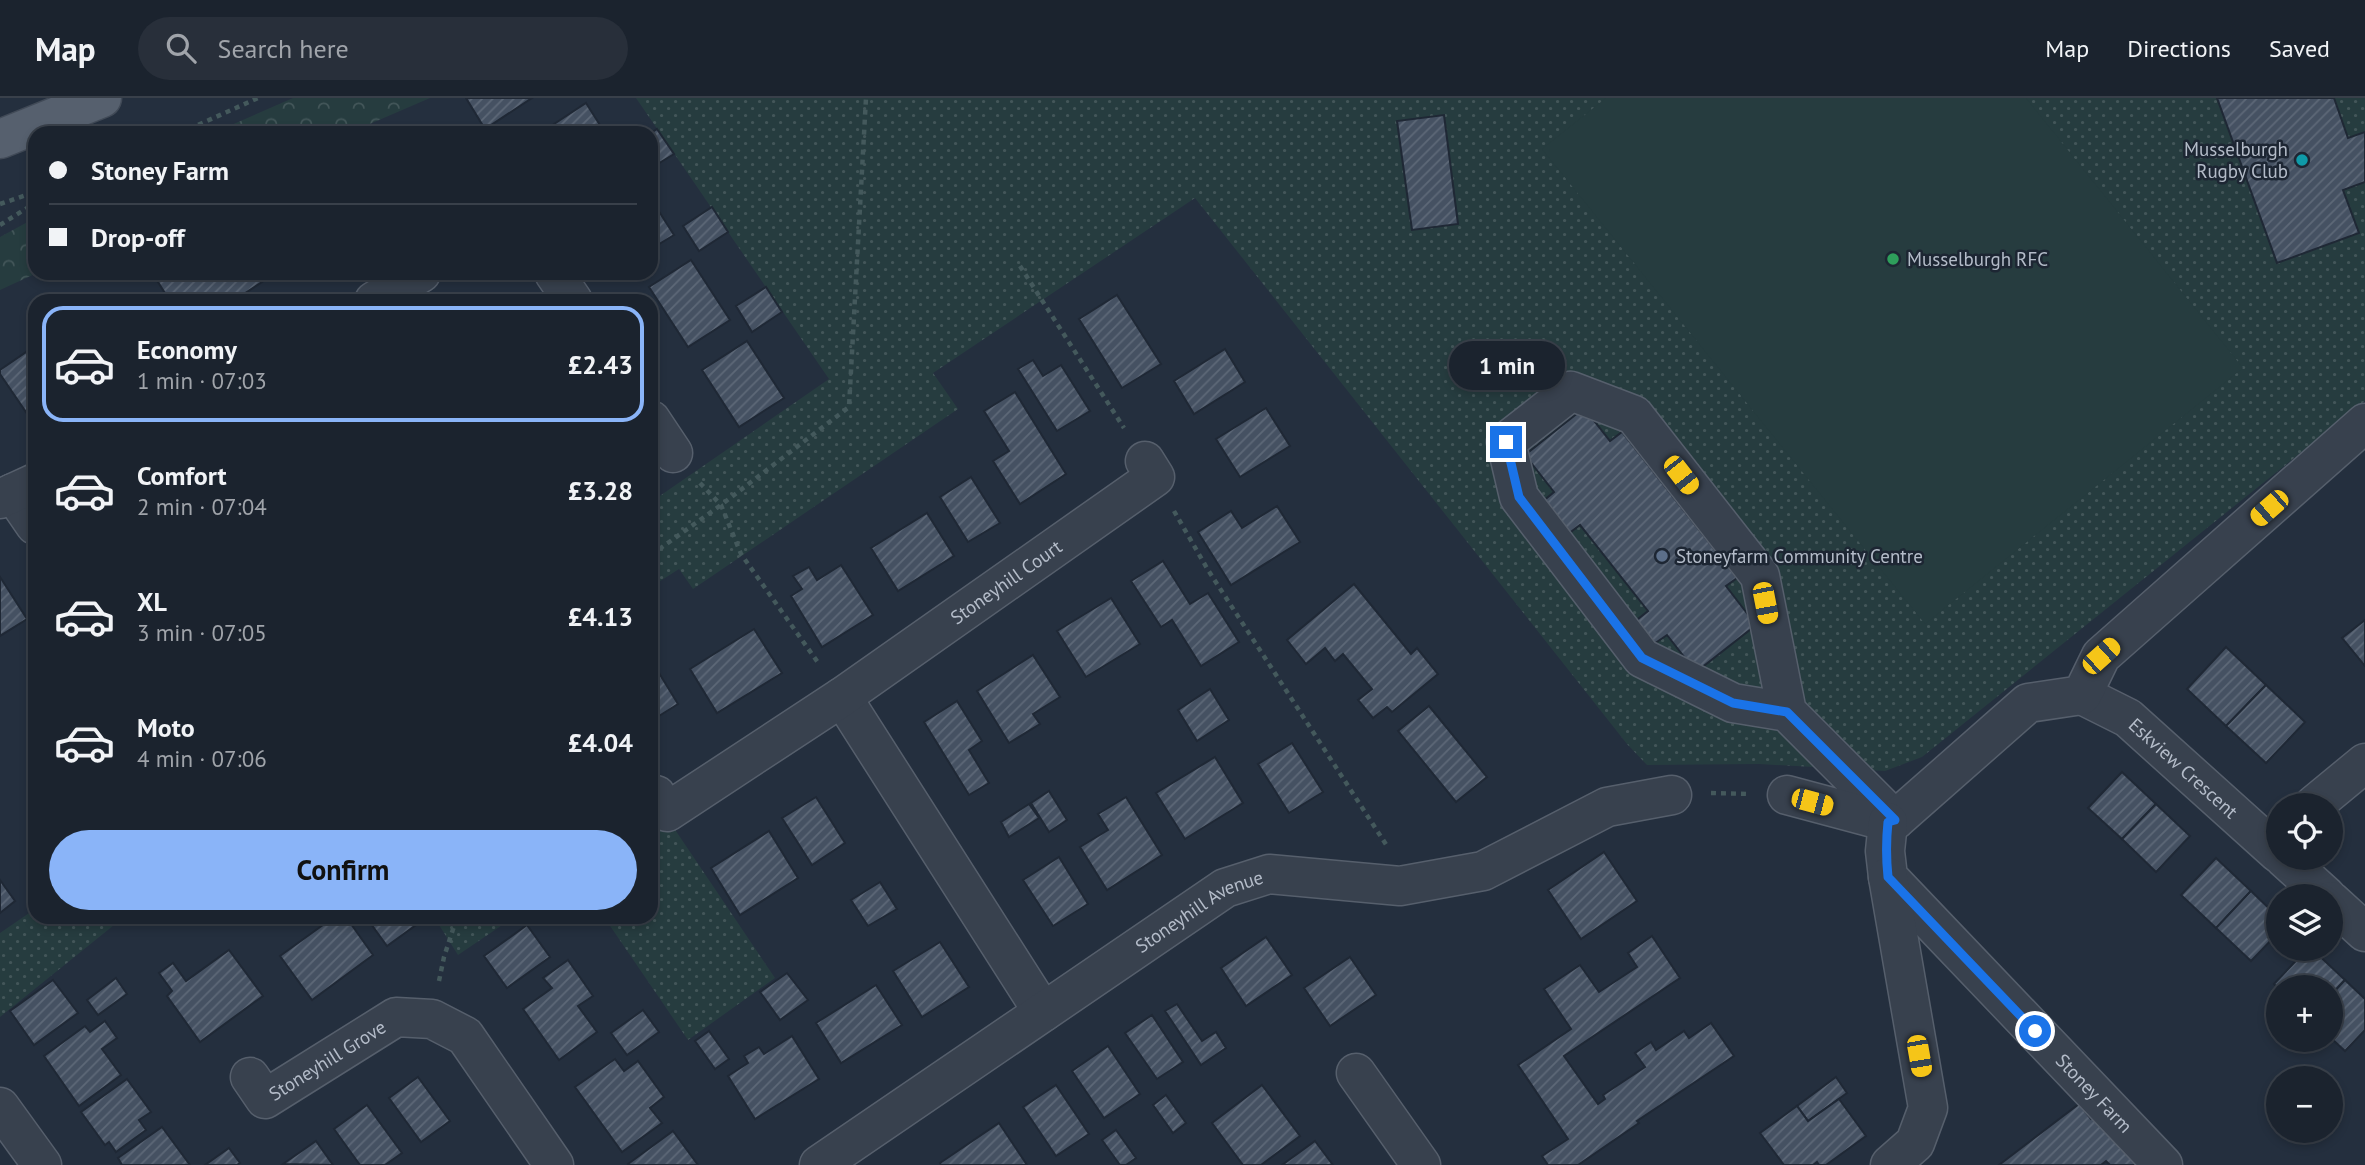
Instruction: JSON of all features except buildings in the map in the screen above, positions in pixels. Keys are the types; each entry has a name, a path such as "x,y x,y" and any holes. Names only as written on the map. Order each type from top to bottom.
{"main road":[{"path":"32,126 102,98"},
{"path":"0,139 28,128"}],"street":[{"path":"386,294 409,280"},
{"path":"1787,712 1733,703 1642,658 1519,497 1506,442 1571,391 1634,415 1760,576 1787,712 1892,821"},
{"path":"1890,1165 1915,1143 1928,1108 1888,877 1885,851 1892,821 2028,703 2082,695 2101,656 2365,423"},
{"path":"658,431 673,453"},
{"name":"Stoneyhill Court","path":"658,798 667,812 842,696 1150,469"},
{"path":"16,492 28,513"},
{"name":"Eskview Crescent","path":"2082,695 2128,718 2266,837"},
{"path":"842,696 1043,1012"},
{"path":"2329,793 2365,763"},
{"name":"Stoneyhill Avenue","path":"820,1165 1225,888 1269,874 1400,886 1483,871 1607,807 1672,795"},
{"path":"1787,795 1892,821"},
{"name":"Eskview Crescent","path":"2300,870 2314,884"},
{"name":"Stoney Farm","path":"1888,877 2163,1165"},
{"path":"2343,912 2365,932"},
{"name":"Stoneyhill Grove","path":"250,1077 265,1099 396,1017 432,1019 465,1036 554,1165"},
{"path":"1356,1073 1421,1165"},
{"path":"0,1107 42,1165"}],"path":[{"path":"196,126 258,98"},
{"path":"658,550 849,407 866,98"},
{"path":"0,204 28,194"},
{"path":"0,225 28,208"},
{"path":"1020,266 1150,469 1208,570 1411,884"},
{"path":"673,453 721,505 741,554 842,696"},
{"path":"1672,795 1787,795"},
{"path":"432,1019 444,957 455,924"}],"green space":[{"path":"293,98 430,98 365,126 229,126"},
{"path":"636,98 2365,98 2365,401 1922,757 1885,771 1759,764 1647,765 1627,744 1195,198 933,373 958,409 693,589 679,569 658,582 658,497 829,379 658,130 658,126 655,126"},
{"name":"Musselburgh RFC","path":"1606,98 2026,98 2243,368 1925,624 1542,149"},
{"path":"28,222 28,277 0,290 0,237"},
{"path":"658,804 775,978 688,1040 609,924 658,924"},
{"path":"28,914 28,924 115,924 0,1017 0,933"},
{"path":"438,924 504,924 458,955"}],"place":[{"name":"Musselburgh Rugby Club","path":"2302,160"},
{"name":"Musselburgh RFC","path":"1893,259"},
{"name":"Stoneyfarm Community Centre","path":"1662,556"}],"route":[{"path":"1506,442 1519,497 1642,658 1733,703 1787,712 1895,820 1888,822 1886,836 1888,877 2035,1031"}]}
